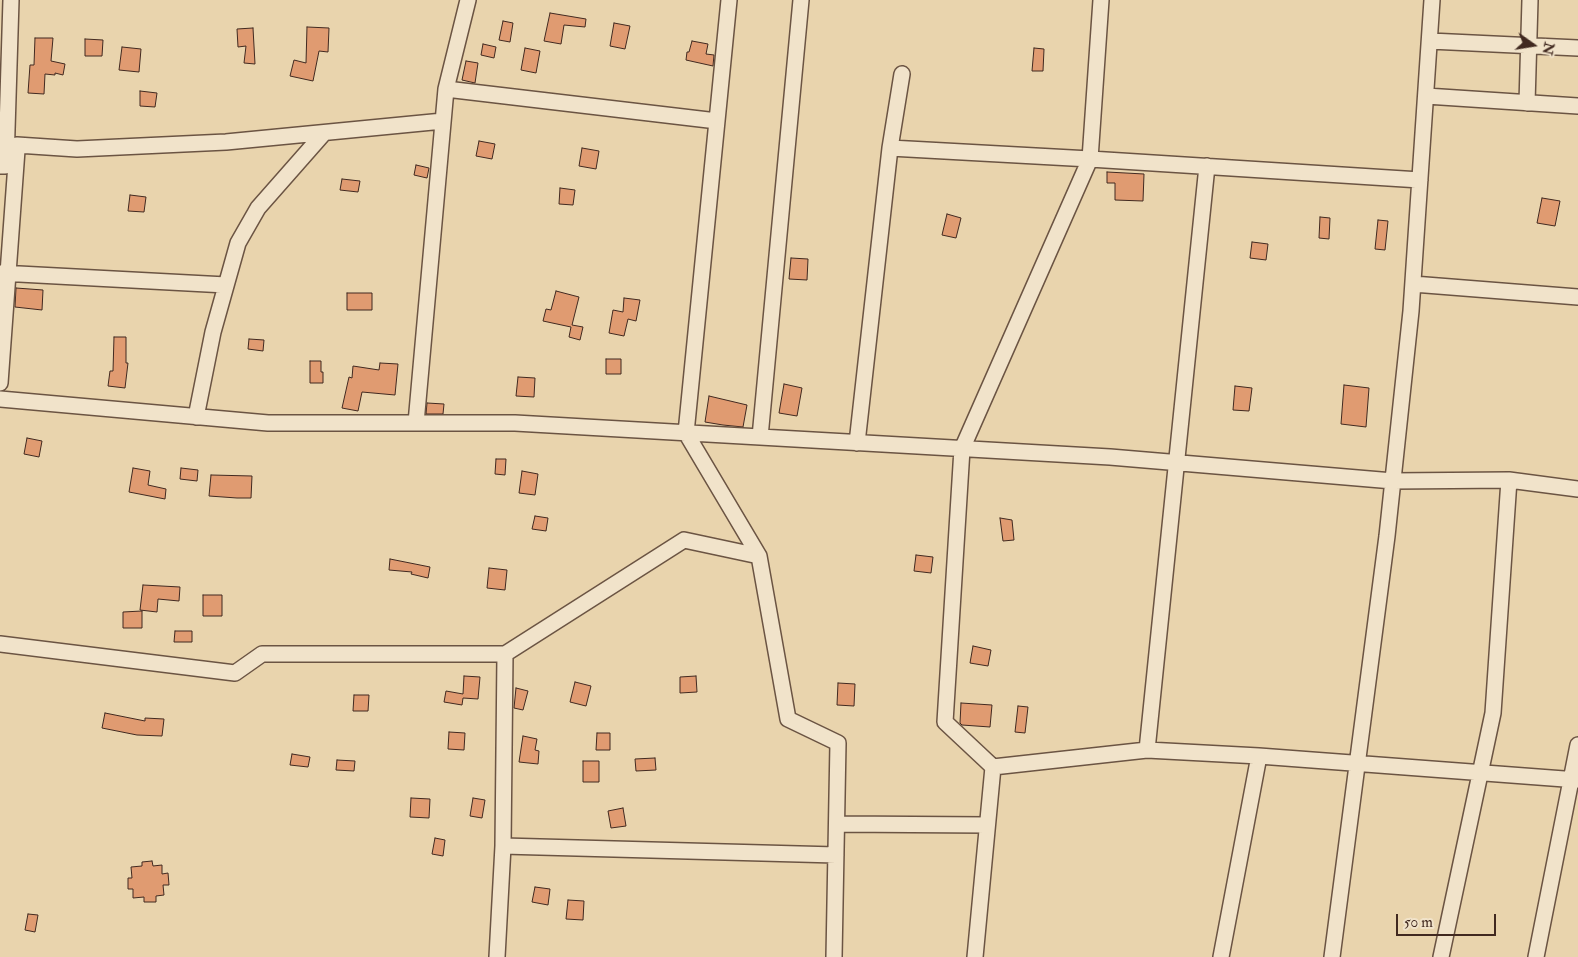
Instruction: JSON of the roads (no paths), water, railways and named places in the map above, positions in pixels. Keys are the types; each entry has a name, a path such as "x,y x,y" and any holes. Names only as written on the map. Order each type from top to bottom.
{"street":[{"path":"3,166 11,0"},
{"path":"416,423 446,89 468,0"},
{"path":"729,0 686,433 759,556 788,719 838,743 834,957"},
{"path":"760,437 801,0"},
{"path":"1101,0 1090,159 962,449 945,722 993,767 1147,750 1259,756 1575,780"},
{"path":"1332,957 1393,481 1413,284 1432,0"},
{"path":"1527,103 1530,0"},
{"path":"1430,41 1578,48"},
{"path":"856,442 890,148 902,74"},
{"path":"446,89 717,121"},
{"path":"1426,96 1578,106"},
{"path":"17,145 76,148 226,142 444,121"},
{"path":"196,417 213,332 238,243 258,208 324,133"},
{"path":"3,166 17,145"},
{"path":"0,383 4,273 17,145"},
{"path":"890,148 1420,180"},
{"path":"1147,750 1207,166"},
{"path":"4,273 226,285"},
{"path":"1413,284 1578,297"},
{"path":"0,399 268,424 515,423 1110,457 1393,481 1510,480 1578,489"},
{"path":"1441,957 1493,713 1510,480"},
{"path":"0,644 234,673 262,654 505,654 684,540 759,556"},
{"path":"496,957 503,846 505,654"},
{"path":"1536,957 1575,780 1578,745"},
{"path":"1221,957 1259,756"},
{"path":"975,957 993,767"},
{"path":"837,824 987,826"},
{"path":"503,846 836,855"}]}
